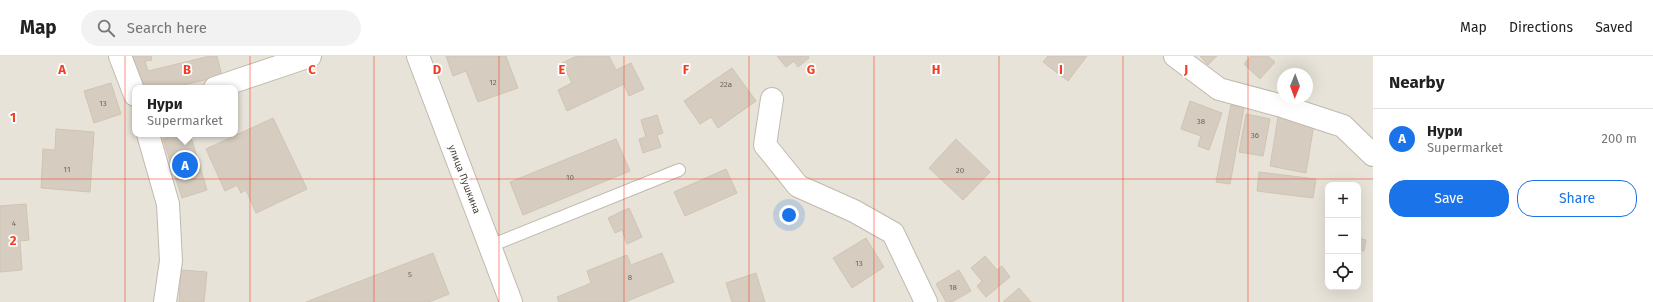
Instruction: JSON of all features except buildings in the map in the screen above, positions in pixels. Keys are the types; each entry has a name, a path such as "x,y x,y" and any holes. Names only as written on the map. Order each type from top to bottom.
{"street":[{"path":"120,56 132,87"},
{"path":"224,85 310,56"},
{"name":"улица Пушкина","path":"418,56 511,302"},
{"path":"1175,56 1219,89 1282,106 1343,126 1373,155"},
{"path":"772,99 765,145 798,186 854,211 893,233 926,302"},
{"path":"149,137 168,204 171,261 165,302"}],"lane":[{"path":"490,246 679,170"}],"shaded area":[{"path":"0,56 1373,56 1373,302 0,302"}],"place":[{"name":"Нури","path":"185,165"}]}
